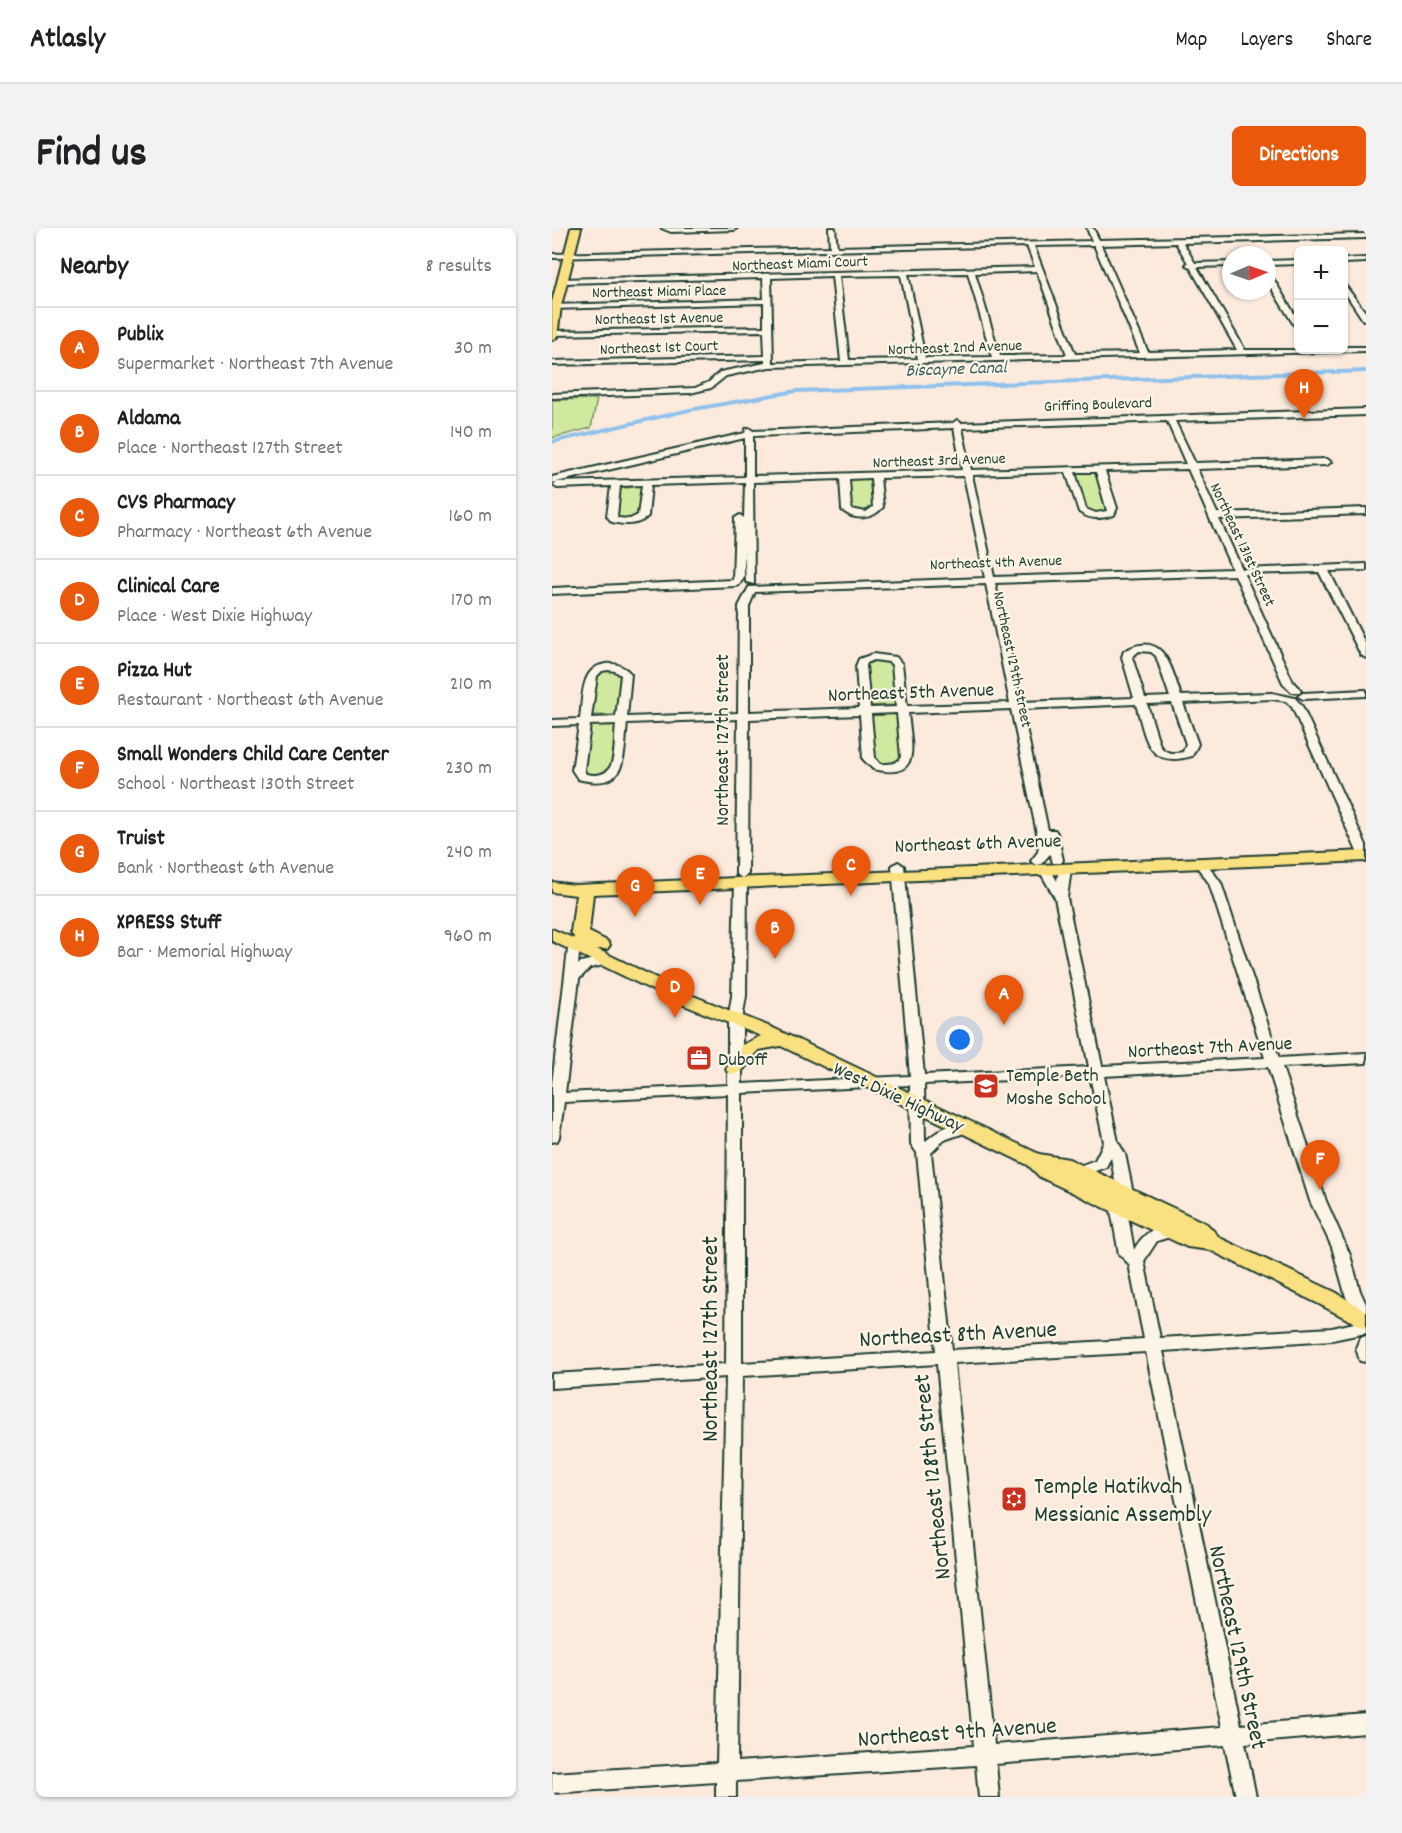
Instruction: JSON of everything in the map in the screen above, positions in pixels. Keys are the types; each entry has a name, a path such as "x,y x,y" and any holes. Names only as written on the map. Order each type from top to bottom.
{"main road":[{"path":"552,334 554,306 576,228"},
{"path":"1051,865 1093,859 1365,853"},
{"name":"Northeast 6th Avenue","path":"554,887 585,889 741,878 1051,865 1201,864 1365,853"},
{"name":"Northeast 6th Avenue","path":"554,887 578,880 741,878 771,873 1017,871 1051,865"},
{"path":"577,939 585,889"},
{"name":"West Dixie Highway","path":"552,934 577,939 736,1015 753,1029 784,1040 1035,1160 1062,1164 1079,1172 1171,1231 1194,1242 1213,1243"},
{"name":"West Dixie Highway","path":"577,939 608,960 736,1015"},
{"path":"735,1069 745,1051 752,1045 784,1040"},
{"name":"West Dixie Highway","path":"1035,1160 1047,1172 1200,1229 1213,1243 1366,1318"}],"street":[{"path":"664,228 734,228"},
{"path":"832,228 834,249"},
{"path":"1090,228 1145,355"},
{"path":"552,256 1366,236"},
{"path":"1178,240 1243,353"},
{"path":"1030,244 1072,357"},
{"path":"804,250 804,275"},
{"path":"1348,261 1366,260"},
{"path":"1276,263 1294,262"},
{"path":"1191,265 1222,264"},
{"name":"Northeast Miami Court","path":"562,281 1039,269"},
{"path":"970,271 997,359"},
{"path":"904,272 922,361"},
{"path":"835,274 845,364"},
{"path":"767,276 768,362"},
{"path":"1276,289 1294,317"},
{"path":"1348,292 1366,318"},
{"name":"Northeast Miami Place","path":"554,306 767,301"},
{"name":"Northeast 1st Avenue","path":"552,334 767,329"},
{"name":"Northeast 2nd Avenue","path":"1348,349 1366,349"},
{"name":"Northeast 2nd Avenue","path":"552,396 704,389 717,382 723,374 768,362 845,364 1294,351"},
{"path":"723,374 726,359"},
{"name":"Northeast 1st Court","path":"552,363 726,359 768,362"},
{"name":"Griffing Boulevard","path":"552,478 745,433 847,427 1366,412"},
{"name":"Northeast 131st Street","path":"1170,418 1365,853"},
{"name":"Northeast 129th Street","path":"961,424 1051,865 1061,898 1111,1142 1118,1154 1128,1254 1136,1261 1246,1797"},
{"name":"Northeast 127th Street","path":"726,1797 734,1371 735,1069 741,878 744,606 752,586 749,574 745,433"},
{"name":"Northeast 3rd Avenue","path":"552,485 1327,462"},
{"path":"1070,470 1082,510 1090,515 1100,516 1111,513 1112,508 1100,469"},
{"path":"844,477 847,510 860,515 875,512 878,507 875,476"},
{"name":"Northeast 127th Street","path":"744,606 736,587 739,577 745,480"},
{"path":"616,483 612,516 619,521 630,522 639,520 643,516 647,483"},
{"path":"1212,516 1366,511"},
{"name":"Northeast 4th Avenue","path":"736,587 1366,567"},
{"path":"1323,569 1366,655"},
{"path":"552,593 736,587"},
{"path":"1133,649 1154,649 1159,652 1177,699 1192,748 1188,754 1176,757 1163,755 1156,751 1141,700 1127,655 1133,649"},
{"path":"873,657 895,661 906,761 899,766 877,767 870,762 865,711 861,666 863,661 873,657"},
{"path":"618,668 626,674 616,771 609,777 598,780 582,777 578,770 585,722 592,675 598,669 618,668"},
{"name":"Northeast 5th Avenue","path":"552,723 1366,693"},
{"name":"Northeast 129th Street","path":"1020,705 1045,843 1044,853 1051,865 1061,898"},
{"path":"1215,884 1225,862"},
{"path":"1201,864 1215,884 1318,1202 1334,1229 1346,1265 1350,1291 1366,1318"},
{"name":"Northeast 128th Street","path":"898,871 917,1080 918,1144 924,1152 989,1797"},
{"path":"552,1137 555,1098 577,939"},
{"path":"573,978 586,966 608,960"},
{"name":"Northeast 7th Avenue","path":"555,1098 1366,1058"},
{"path":"924,1152 939,1137 965,1127"},
{"path":"1079,1172 1101,1163 1111,1142"},
{"path":"1136,1261 1147,1239 1159,1233 1171,1231"},
{"name":"Northeast 8th Avenue","path":"552,1381 1153,1346 1332,1334 1366,1327"},
{"path":"1366,1342 1364,1348 1366,1356"},
{"name":"Northeast 9th Avenue","path":"552,1783 985,1755 1366,1724"}],"green space":[{"path":"597,399 591,428 552,438 552,400"},
{"path":"1094,472 1099,475 1110,510 1096,514 1085,511 1074,473"},
{"path":"865,477 872,481 876,505 866,513 850,510 849,480"},
{"path":"625,485 643,486 641,515 630,520 616,518 618,489 634,487 621,487"},
{"path":"872,659 893,662 897,705 868,706 864,663"},
{"path":"616,669 623,676 616,715 591,715 593,678 603,670"},
{"path":"897,714 904,753 900,763 884,766 873,761 870,715"},
{"path":"593,725 618,726 614,769 607,776 583,774 589,727"}],"waterway":[{"name":"Biscayne Canal","path":"552,442 689,410 796,391 1366,371"}],"place":[{"name":"XPRESS Stuff","path":"1304,419"},
{"name":"CVS Pharmacy","path":"851,896"},
{"name":"Pizza Hut","path":"700,905"},
{"name":"Truist","path":"635,917"},
{"name":"Aldama","path":"775,959"},
{"name":"Clinical Care","path":"675,1018"},
{"name":"Publix","path":"1004,1025"},
{"name":"Duboff","path":"699,1058"},
{"name":"Temple Beth Moshe School","path":"986,1086"},
{"name":"Small Wonders Child Care Center","path":"1320,1190"},
{"name":"Temple Hatikvah Messianic Assembly","path":"1014,1499"}]}
